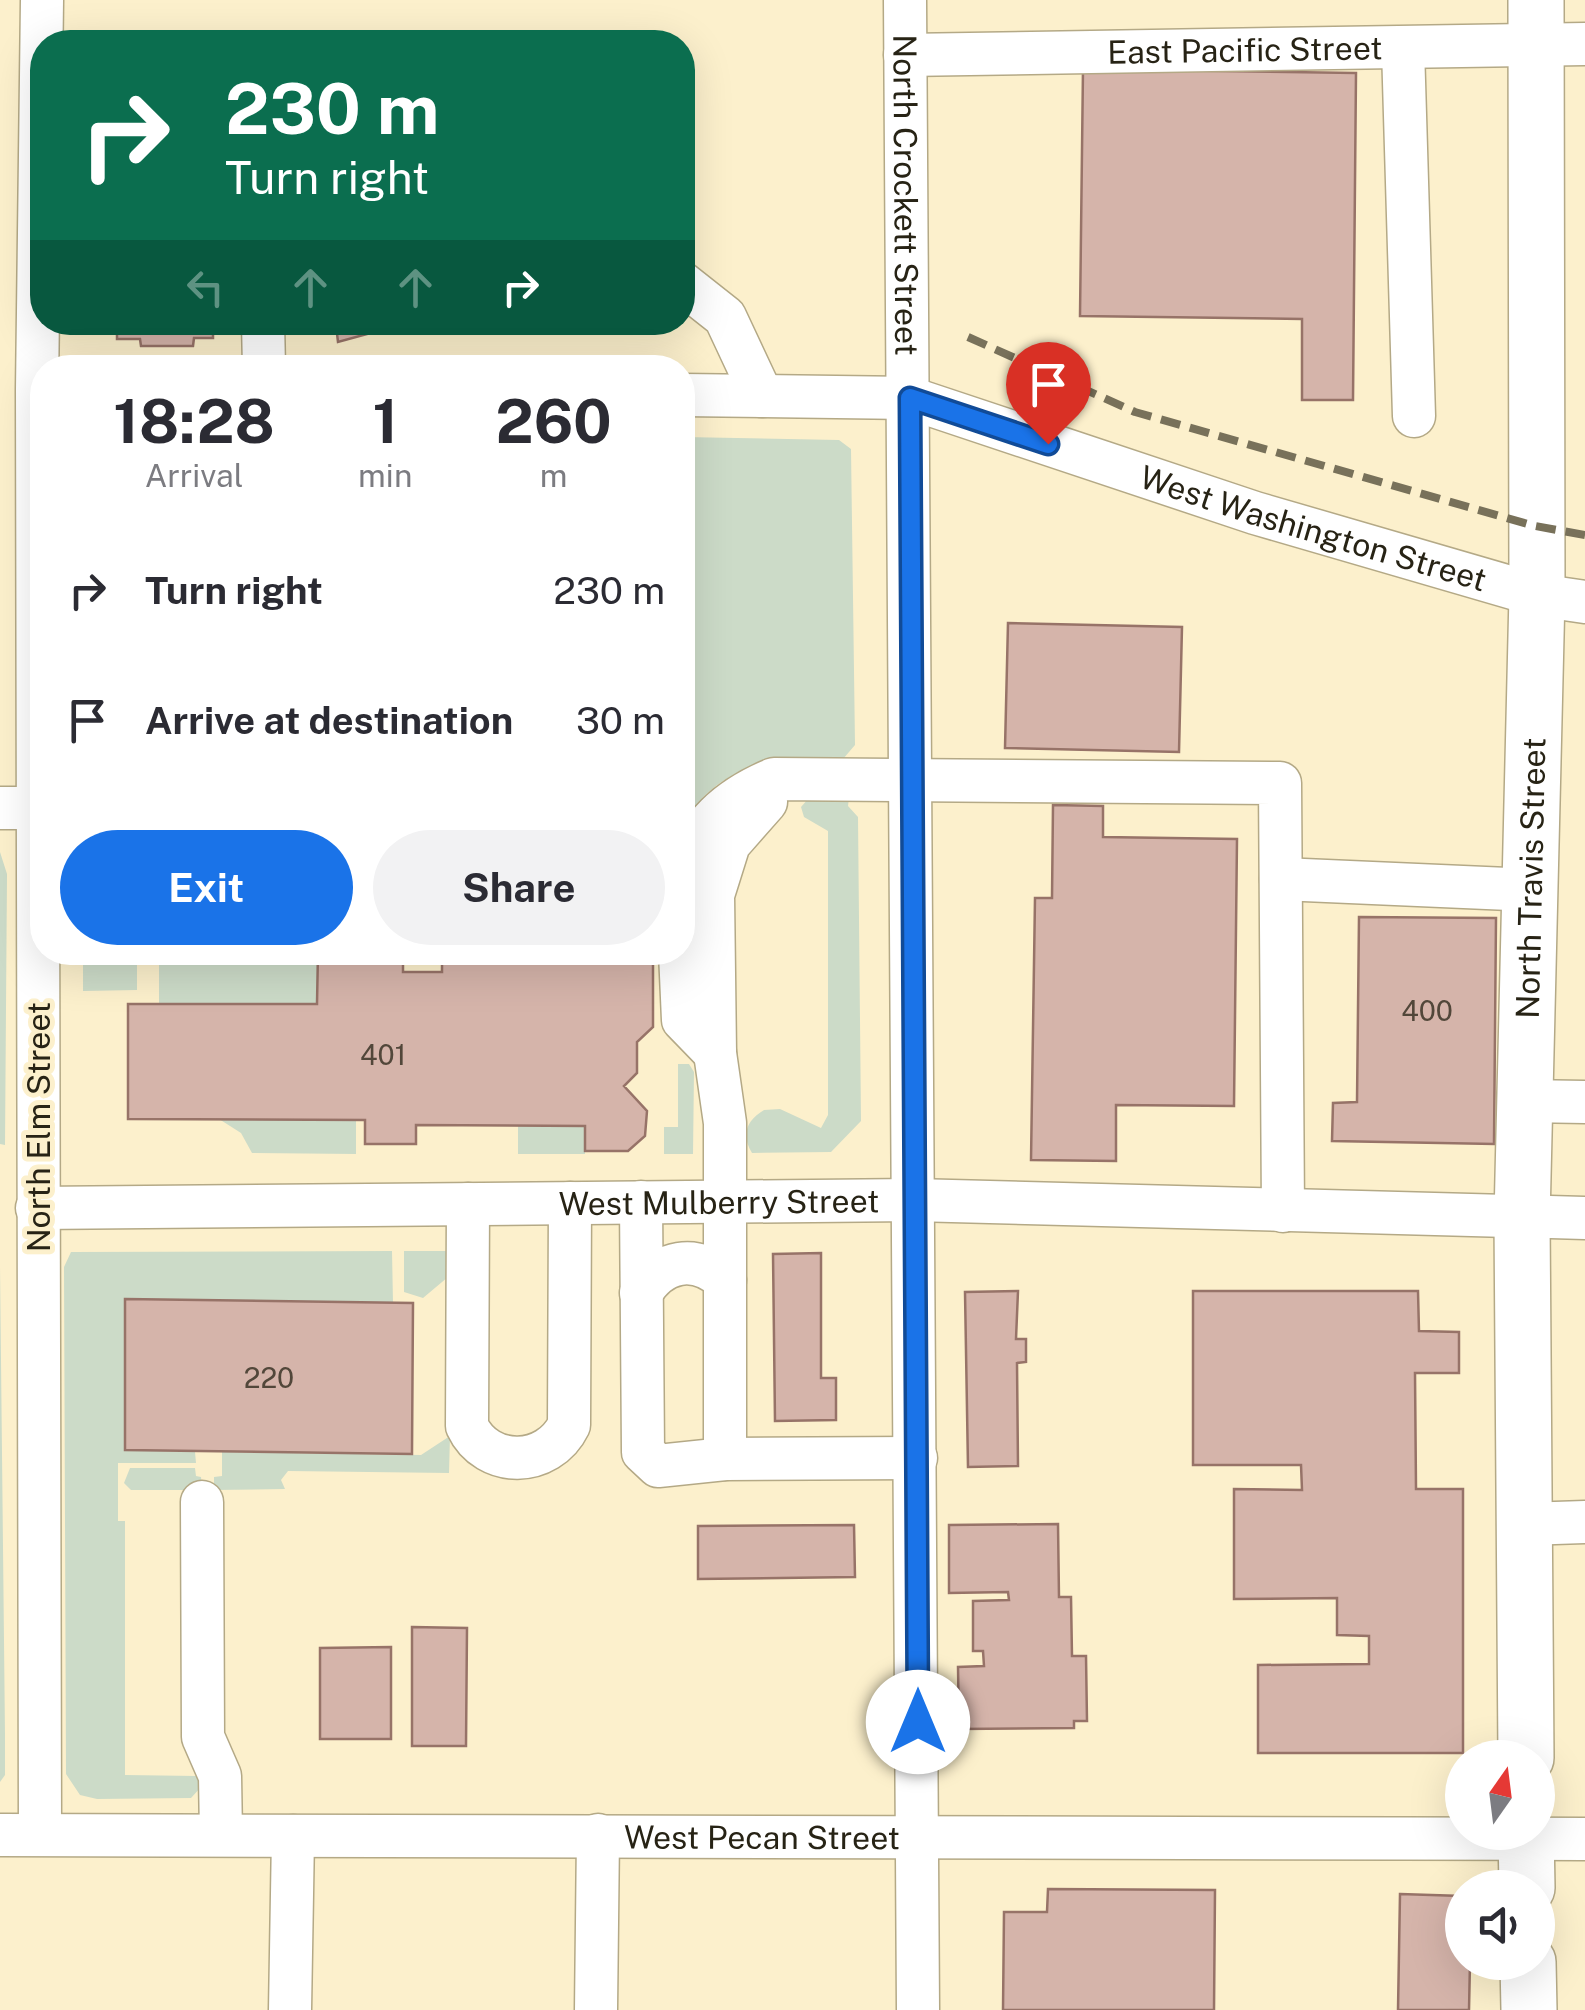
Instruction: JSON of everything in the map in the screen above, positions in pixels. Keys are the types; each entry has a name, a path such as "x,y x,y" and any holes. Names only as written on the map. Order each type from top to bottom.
{"main road":[{"name":"North Travis Street","path":"1526,1740 1522,1218 1530,890 1561,598 1552,30"},
{"path":"1528,1980 1529,2010"}],"street":[{"name":"North Elm Street","path":"41,30 42,0"},
{"name":"North Crockett Street","path":"905,0 918,2010"},
{"name":"East Pacific Street","path":"905,54 1402,48 1552,30"},
{"path":"1402,48 1414,416"},
{"name":"North Elm Street","path":"30,292 26,389 30,444"},
{"path":"695,293 725,316 762,396"},
{"name":"West Washington Street","path":"695,395 910,398 1254,513 1561,598"},
{"name":"North Elm Street","path":"13,1841 37,1208 20,808 30,732"},
{"path":"695,844 720,810 745,791 774,779 1280,783 1283,1211"},
{"path":"725,1460 725,1123 715,1053 713,895 718,872 743,824 787,780"},
{"path":"1281,879 1530,890"},
{"path":"681,965 683,1020 715,1053"},
{"path":"1525,1100 1585,1102"},
{"name":"West Mulberry Street","path":"37,1208 914,1200 1585,1218"},
{"path":"640,1202 642,1452 658,1466 725,1460 916,1458"},
{"path":"468,1204 467,1426 475,1444 491,1455 512,1458 547,1450 563,1438 570,1424 570,1203"},
{"path":"641,1293 651,1277 674,1263 704,1266 725,1280"},
{"path":"202,1502 203,1737 220,1776 220,1834"},
{"path":"1524,1524 1585,1522"},
{"name":"West Pecan Street","path":"13,1841 220,1834 919,1834 1527,1853 1585,1839"},
{"path":"596,2010 598,1835"},
{"path":"290,2010 293,1836"}],"green space":[{"path":"695,437 839,440 851,449 855,745 843,759 795,759 753,766 734,774 695,806"},
{"path":"849,798 848,806 858,817 861,1121 831,1152 752,1153 747,1129 764,1110 780,1109 821,1128 828,1115 828,831 804,817 801,807 808,799"},
{"path":"0,852 7,874 5,1145 0,1144"},
{"path":"83,965 137,965 137,990 83,991"},
{"path":"159,965 317,965 317,1004 159,1004"},
{"path":"678,1064 689,1064 694,1072 693,1154 664,1154 664,1127 678,1127"},
{"path":"219,1119 356,1120 356,1154 252,1153 241,1133"},
{"path":"518,1125 585,1126 585,1154 518,1154"},
{"path":"392,1251 393,1303 126,1299 125,1450 195,1452 196,1463 118,1463 118,1521 125,1521 125,1775 197,1776 201,1787 191,1798 97,1799 80,1795 66,1774 64,1267 71,1252"},
{"path":"404,1251 450,1251 448,1277 423,1298 404,1292"},
{"path":"0,1266 5,1775 0,1782"},
{"path":"450,1436 449,1473 288,1471 281,1480 285,1489 214,1490 214,1477 222,1476 222,1452 421,1455"},
{"path":"130,1468 195,1468 202,1490 131,1490 124,1483"}],"building":[{"path":"1083,69 1356,73 1353,400 1302,400 1302,319 1080,316"},
{"path":"117,335 213,335 194,338 193,346 141,346 140,339 117,339"},
{"path":"337,335 364,335 338,342"},
{"path":"1008,623 1182,627 1179,752 1005,748"},
{"path":"1053,805 1103,806 1103,837 1237,839 1234,1106 1116,1105 1116,1161 1031,1160 1035,898 1052,898"},
{"path":"1359,917 1496,918 1494,1144 1332,1141 1333,1103 1357,1102"},
{"path":"318,965 403,965 403,972 442,972 442,965 653,965 653,1027 637,1042 637,1073 624,1086 647,1111 645,1136 628,1151 585,1151 585,1126 416,1125 416,1144 365,1144 365,1120 128,1119 128,1004 317,1004"},
{"path":"821,1253 821,1378 836,1378 836,1420 775,1421 773,1254"},
{"path":"1018,1291 1016,1339 1026,1339 1026,1362 1017,1363 1018,1466 968,1467 965,1292"},
{"path":"1193,1291 1418,1291 1419,1331 1459,1332 1459,1373 1415,1373 1416,1489 1463,1489 1463,1740 1445,1740 1445,1753 1258,1753 1258,1665 1369,1664 1369,1636 1337,1635 1337,1598 1234,1599 1234,1489 1302,1490 1301,1465 1193,1465"},
{"path":"125,1299 413,1303 412,1454 125,1450"},
{"path":"1058,1524 1059,1597 1071,1597 1072,1656 1086,1656 1087,1721 1074,1721 1074,1728 959,1729 958,1667 984,1666 983,1651 973,1651 973,1601 1009,1600 1008,1592 949,1593 949,1525"},
{"path":"854,1525 855,1577 698,1579 698,1526"},
{"path":"412,1627 467,1628 466,1746 412,1746"},
{"path":"391,1647 391,1739 320,1739 320,1648"},
{"path":"1048,1889 1215,1890 1214,2010 1003,2010 1004,1912 1047,1912"},
{"path":"1400,1894 1445,1895 1445,1980 1470,1980 1469,2010 1398,2010"}],"railway":[{"path":"968,337 1135,412 1535,526 1585,535"}],"route":[{"path":"918,1722 910,398 1048,444"}]}
